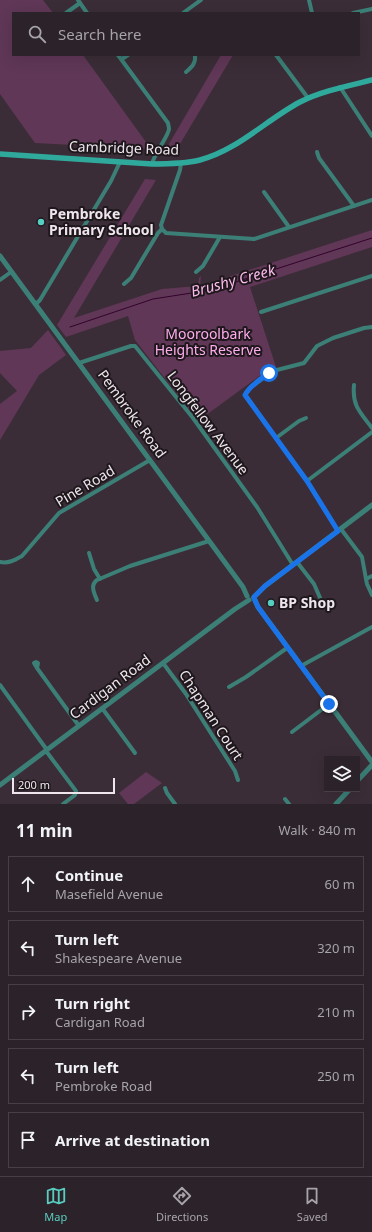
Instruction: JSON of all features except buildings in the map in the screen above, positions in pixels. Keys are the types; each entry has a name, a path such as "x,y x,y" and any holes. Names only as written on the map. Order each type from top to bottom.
{"main road":[{"name":"Cambridge Road","path":"0,154 152,164 181,163 201,160 230,148 308,98 340,87 372,80"}],"street":[{"path":"184,12 201,0"},
{"path":"309,0 312,12"},
{"path":"67,12 79,2 86,12"},
{"path":"358,12 372,9"},
{"path":"119,56 168,123 168,133 153,158 152,164"},
{"path":"122,60 127,56"},
{"path":"186,72 196,60 195,56"},
{"path":"277,56 308,98"},
{"path":"340,87 372,136"},
{"path":"317,152 319,158 354,206"},
{"path":"36,304 40,300 114,176 120,162"},
{"path":"124,284 130,278 162,229 162,223 181,163"},
{"path":"264,192 289,227"},
{"path":"162,229 164,232 169,234 254,239 372,200"},
{"path":"196,272 203,266 220,237"},
{"name":"Pembroke Road","path":"0,256 372,764"},
{"path":"0,280 11,272"},
{"path":"261,312 372,276"},
{"path":"372,327 364,328 333,338 317,346 304,363 273,370 250,388 245,395 307,481 339,530 362,557 367,584 372,595"},
{"name":"Longfellow Avenue","path":"79,363 135,346 193,418 295,564"},
{"path":"354,385 353,391 355,406 372,428"},
{"path":"276,438 299,421 306,418"},
{"path":"307,481 372,432"},
{"name":"Pine Road","path":"0,562 6,563 22,556 59,513 150,460"},
{"name":"Cardigan Road","path":"0,785 372,505"},
{"path":"97,600 93,586 94,582 130,566 209,541"},
{"path":"89,554 94,569 100,579"},
{"path":"295,564 314,584 321,600"},
{"path":"366,579 372,576"},
{"path":"301,666 372,627"},
{"path":"229,687 287,648"},
{"name":"Chapman Court","path":"163,663 190,701 234,771 238,780"},
{"path":"37,668 79,726"},
{"path":"0,685 76,791 75,795 63,804"},
{"path":"292,732 329,704"},
{"path":"102,708 135,754"},
{"path":"360,778 372,764"},
{"path":"165,788 175,804"},
{"path":"336,804 347,792"},
{"path":"285,798 289,804"}],"green space":[{"path":"0,0 43,0 52,12 12,12 12,56 84,56 151,149 35,143 0,94"},
{"path":"220,56 232,56 177,149 166,149"},
{"name":"Mooroolbark Heights Reserve","path":"145,179 156,180 74,318 162,289 198,286 199,278 201,276 200,286 372,230 372,247 250,287 276,367 269,369 198,421 135,340 128,316 66,337 57,325"},
{"path":"48,330 66,355 39,375 0,440 0,404 17,391 0,373 0,351 31,348"},
{"path":"146,772 162,783 134,804 128,804 119,793"}],"waterway":[{"name":"Brushy Creek","path":"70,327 153,299 211,290 372,238"}],"place":[{"name":"Pembroke Primary School","path":"41,222"},
{"name":"BP Shop","path":"271,603"}],"route":[{"path":"269,373 250,388 245,395 307,481 338,531 265,586 254,598 258,607 329,704"}]}
